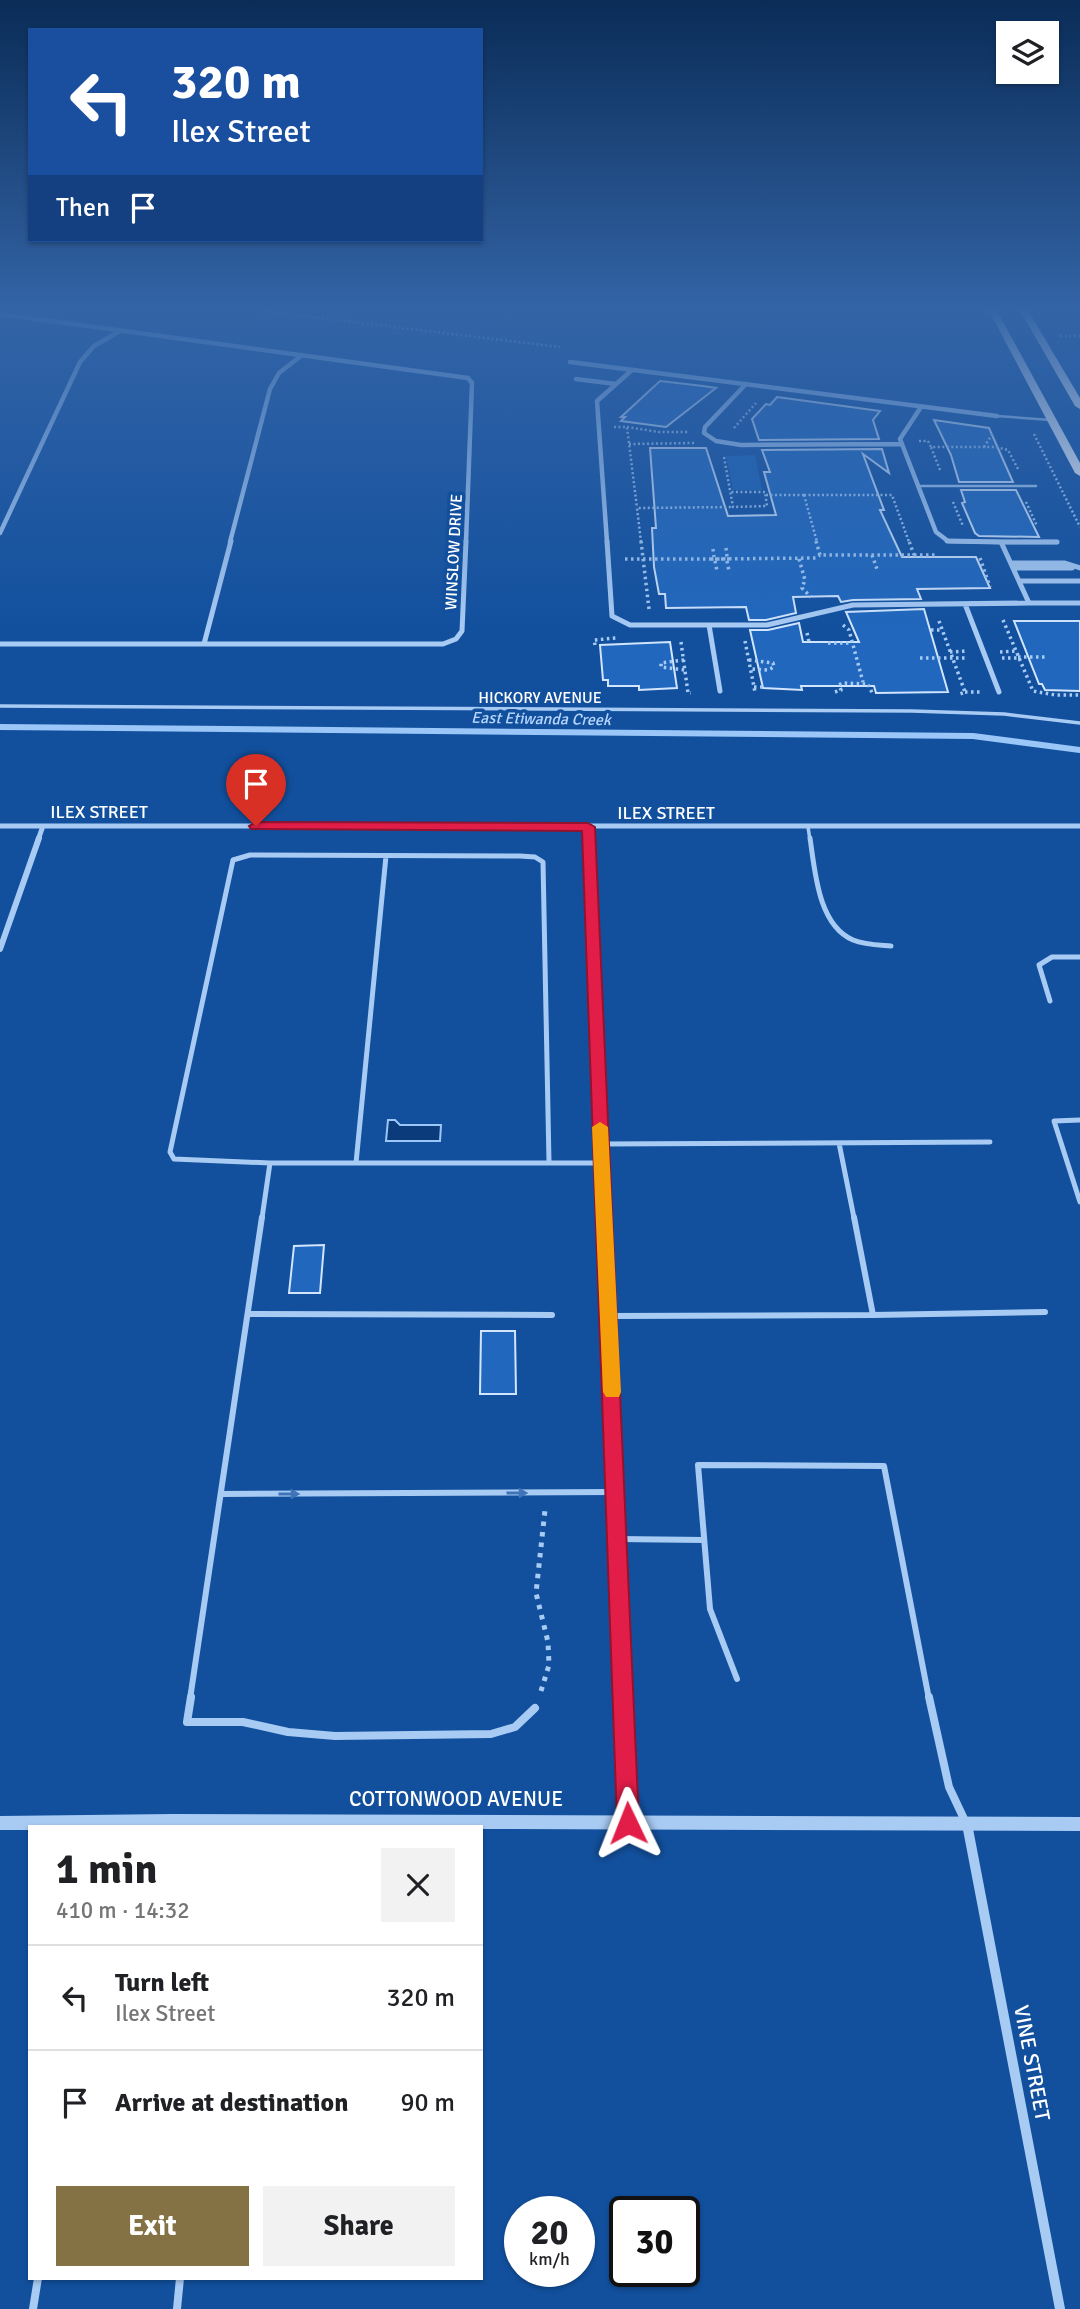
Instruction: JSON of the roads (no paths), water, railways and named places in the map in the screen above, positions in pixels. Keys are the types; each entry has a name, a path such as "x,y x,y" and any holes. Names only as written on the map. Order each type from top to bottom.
{"main road":[{"path":"1048,415 1080,473"}],"street":[{"path":"0,533 55,415"},
{"path":"0,644 204,644 263,415"},
{"name":"WINSLOW DRIVE","path":"204,644 428,645 452,641 459,636 462,631 471,415"},
{"path":"598,415 612,616 630,625 767,625 853,605 1080,603"},
{"path":"717,415 705,427 704,433 707,438 719,442 741,445 901,444"},
{"path":"916,415 900,439 940,537 960,542 1057,542"},
{"path":"986,415 997,416"},
{"path":"1002,542 1029,603"},
{"path":"1012,565 1080,568"},
{"path":"1019,581 1080,581"},
{"path":"965,604 999,692"},
{"path":"709,625 720,691"},
{"name":"ILEX STREET","path":"0,826 1080,826"},
{"path":"0,949 43,826"},
{"path":"588,827 628,1823"},
{"name":"COTTONWOOD AVENUE","path":"0,1823 1080,1824"},
{"name":"VINE STREET","path":"967,1824 1060,2309"}],"lane":[{"path":"997,416 1051,420"},
{"path":"918,486 1036,486"},
{"name":"HICKORY AVENUE","path":"0,706 912,711 1004,714 1080,723"},
{"path":"808,827 823,902 838,930 860,943 891,946"},
{"path":"549,1162 543,862 535,857 520,856 250,855 233,860 170,1152 174,1159 270,1163 602,1163"},
{"path":"356,1163 386,856"},
{"path":"1050,1001 1039,965 1041,960 1046,957 1080,957"},
{"path":"1080,1121 1054,1121 1080,1202"},
{"path":"601,1144 990,1142"},
{"path":"839,1143 873,1315"},
{"path":"270,1163 187,1722 243,1722 288,1732 335,1736 453,1736 491,1734 515,1727 535,1708"},
{"path":"609,1316 1045,1312"},
{"path":"248,1314 552,1315"},
{"path":"737,1679 710,1609 698,1465 884,1466 948,1787 967,1824"},
{"path":"221,1494 616,1492"},
{"path":"618,1539 704,1541"},
{"path":"33,2309 38,2280"},
{"path":"177,2309 180,2280"}],"waterway":[{"name":"East Etiwanda Creek","path":"0,727 973,736 1080,750"}]}
